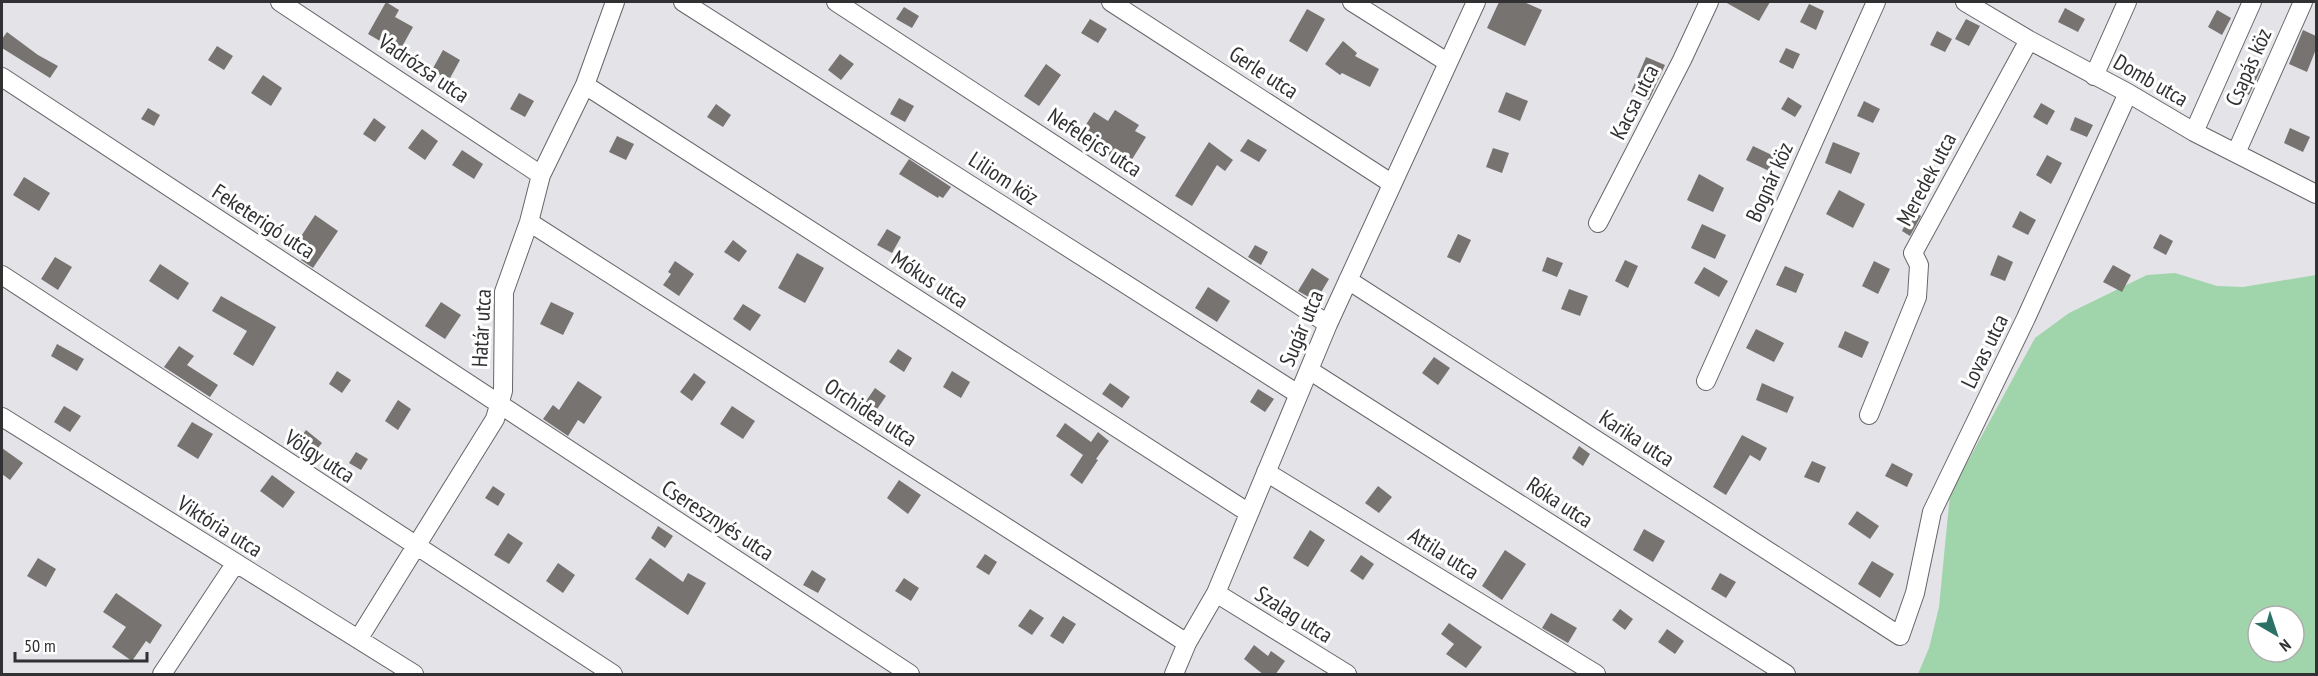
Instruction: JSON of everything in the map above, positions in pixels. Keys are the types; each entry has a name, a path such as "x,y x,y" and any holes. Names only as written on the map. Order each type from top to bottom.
{"street":[{"name":"Vadrózsa utca","path":"280,2 541,175"},
{"name":"Határ utca","path":"359,638 495,419 502,392 504,292 541,175 585,85 615,2"},
{"name":"Liliom köz","path":"684,2 1298,394"},
{"name":"Nefelejcs utca","path":"836,2 1328,324"},
{"name":"Gerle utca","path":"1111,2 1391,183"},
{"path":"1352,2 1447,62"},
{"name":"Sugár utca","path":"1174,675 1187,643 1216,593 1328,324 1476,2"},
{"name":"Kacsa utca","path":"1598,223 1682,60 1709,2"},
{"name":"Bognár köz","path":"1706,381 1876,2"},
{"name":"Domb utca","path":"1965,2 1995,9 2029,40 2128,93 2194,132 2316,194"},
{"path":"2094,76 2127,2"},
{"path":"2194,132 2252,2"},
{"name":"Csapás köz","path":"2236,153 2303,2"},
{"name":"Meredek utca","path":"1869,415 1917,297 1919,265 1913,253 2029,40"},
{"name":"Feketerigó utca","path":"2,77 500,406"},
{"name":"Mókus utca","path":"585,85 1249,513"},
{"name":"Lovas utca","path":"1900,636 1915,593 1932,512 2026,318 2128,93"},
{"name":"Orchidea utca","path":"528,222 1187,643"},
{"name":"Völgy utca","path":"2,275 613,675"},
{"name":"Karika utca","path":"1348,280 1900,636"},
{"name":"Róka utca","path":"1309,370 1786,675"},
{"name":"Cseresznyés utca","path":"500,406 910,675"},
{"name":"Viktória utca","path":"2,417 235,564 359,638 414,675"},
{"name":"Attila utca","path":"1266,472 1596,675"},
{"path":"162,675 235,564"},
{"name":"Szalag utca","path":"1216,593 1347,675"}],"green space":[{"path":"2175,273 2217,286 2243,287 2316,275 2316,674 1918,674 1929,648 1939,607 1950,494 2035,338 2069,313 2147,275"}],"building":[{"path":"386,2 399,10 395,17 413,27 399,52 368,34"},
{"path":"1499,2 1524,2 1542,10 1525,46 1487,28"},
{"path":"1725,2 1770,2 1759,21"},
{"path":"1809,4 1824,11 1816,30 1800,22"},
{"path":"904,7 919,16 912,28 896,19"},
{"path":"2065,8 2085,19 2078,32 2058,22"},
{"path":"1307,9 1325,19 1307,52 1289,41"},
{"path":"2217,10 2231,18 2222,35 2208,27"},
{"path":"1090,19 1107,29 1098,43 1081,33"},
{"path":"1966,19 1980,26 1969,46 1955,39"},
{"path":"2303,30 2316,36 2316,49 2307,72 2289,64"},
{"path":"1937,31 1952,39 1945,52 1930,45"},
{"path":"7,32 38,55 58,66 50,78 2,48 2,39"},
{"path":"1343,41 1357,53 1355,56 1379,69 1370,87 1342,73 1340,75 1325,64"},
{"path":"217,46 233,56 224,70 208,60"},
{"path":"1786,48 1800,54 1793,69 1779,62"},
{"path":"443,50 460,60 449,80 432,70"},
{"path":"840,54 854,64 841,80 828,70"},
{"path":"1646,57 1665,65 1649,100 1631,92"},
{"path":"1046,64 1061,75 1039,106 1024,96"},
{"path":"2252,65 2261,69 2249,95 2241,92"},
{"path":"263,75 282,88 271,106 251,93"},
{"path":"1506,92 1528,101 1520,121 1498,112"},
{"path":"519,93 534,101 525,117 510,109"},
{"path":"1788,97 1802,106 1795,117 1781,109"},
{"path":"899,98 914,106 905,122 890,114"},
{"path":"1864,101 1880,109 1873,123 1857,116"},
{"path":"2041,103 2055,111 2047,125 2033,117"},
{"path":"716,104 731,115 723,127 707,117"},
{"path":"148,108 160,115 154,126 141,119"},
{"path":"1115,110 1139,125 1135,131 1146,137 1131,161 1120,153 1115,160 1078,137 1094,112 1108,121"},
{"path":"2075,117 2093,125 2087,137 2070,130"},
{"path":"374,118 386,127 375,142 363,134"},
{"path":"2290,128 2310,137 2303,152 2284,143"},
{"path":"422,129 438,141 425,160 408,148"},
{"path":"617,136 634,144 626,160 609,152"},
{"path":"1248,139 1267,150 1259,162 1240,151"},
{"path":"1209,142 1233,160 1225,171 1217,165 1192,206 1175,196"},
{"path":"1833,142 1860,153 1851,174 1825,163"},
{"path":"1753,146 1776,157 1769,171 1746,160"},
{"path":"1493,148 1509,153 1502,173 1486,167"},
{"path":"462,150 483,164 474,179 452,165"},
{"path":"2047,155 2062,163 2051,184 2036,175"},
{"path":"909,159 951,187 943,198 939,196 938,198 899,174"},
{"path":"1699,174 1724,188 1713,212 1687,200"},
{"path":"24,177 50,193 39,211 13,195"},
{"path":"1839,190 1865,204 1853,228 1826,214"},
{"path":"1912,211 1921,216 1910,236 1902,231"},
{"path":"2020,211 2036,220 2028,235 2012,227"},
{"path":"315,215 338,231 313,268 301,260 309,248 298,241"},
{"path":"1702,224 1726,235 1715,259 1691,248"},
{"path":"887,229 901,237 892,253 877,245"},
{"path":"1458,234 1471,240 1460,263 1447,257"},
{"path":"2160,234 2173,241 2166,255 2153,248"},
{"path":"733,240 747,251 739,262 724,252"},
{"path":"1255,245 1268,252 1261,265 1248,257"},
{"path":"797,253 824,268 805,303 778,288"},
{"path":"1998,255 2013,262 2005,281 1990,275"},
{"path":"55,257 72,267 58,290 41,279"},
{"path":"1547,257 1563,263 1557,277 1542,271"},
{"path":"1625,260 1638,266 1628,288 1615,281"},
{"path":"675,261 694,274 679,296 663,285 671,274 668,272"},
{"path":"1874,261 1890,269 1878,294 1862,286"},
{"path":"160,264 189,283 178,300 149,281"},
{"path":"2113,265 2131,275 2122,292 2103,282"},
{"path":"1785,266 1804,274 1796,293 1776,285"},
{"path":"1704,267 1728,281 1719,297 1694,283"},
{"path":"1312,268 1329,279 1316,301 1298,291"},
{"path":"1208,287 1230,301 1217,322 1195,308"},
{"path":"1569,289 1588,296 1580,316 1561,309"},
{"path":"221,296 276,327 253,366 233,354 247,331 212,311"},
{"path":"441,302 461,315 445,339 425,326"},
{"path":"551,302 574,313 563,335 540,324"},
{"path":"743,304 761,315 750,331 733,319"},
{"path":"1756,329 1784,343 1774,362 1746,348"},
{"path":"1845,331 1869,342 1862,358 1838,347"},
{"path":"57,344 84,359 77,371 51,356"},
{"path":"179,346 194,356 187,365 218,385 210,397 164,367"},
{"path":"898,349 912,358 904,372 889,362"},
{"path":"1434,357 1450,368 1438,385 1422,373"},
{"path":"337,371 351,380 342,393 329,384"},
{"path":"952,371 970,382 961,398 943,387"},
{"path":"694,373 706,382 692,401 680,392"},
{"path":"578,381 602,397 584,424 578,420 568,436 543,419 553,405 559,410"},
{"path":"1110,383 1130,397 1122,408 1102,394"},
{"path":"1762,383 1794,397 1787,413 1756,400"},
{"path":"875,388 886,396 873,415 862,407"},
{"path":"1258,389 1274,399 1265,412 1250,402"},
{"path":"398,400 411,409 398,430 385,421"},
{"path":"64,406 81,416 70,432 54,422"},
{"path":"732,406 755,421 743,439 720,424"},
{"path":"192,422 213,434 198,459 177,446"},
{"path":"1065,423 1091,442 1098,432 1109,441 1082,484 1070,475 1083,455 1056,436"},
{"path":"306,430 322,443 313,454 297,442"},
{"path":"1742,435 1767,448 1760,461 1750,455 1726,495 1713,487"},
{"path":"1579,446 1590,454 1583,466 1572,458"},
{"path":"2,448 23,463 10,480 2,474"},
{"path":"356,452 368,459 361,470 349,463"},
{"path":"1812,461 1826,467 1819,483 1804,477"},
{"path":"1892,463 1913,474 1907,487 1885,476"},
{"path":"272,475 295,492 283,508 260,491"},
{"path":"899,480 921,495 908,514 887,498"},
{"path":"493,486 505,494 498,506 485,498"},
{"path":"1378,486 1392,497 1379,513 1365,503"},
{"path":"1857,511 1879,526 1870,539 1848,524"},
{"path":"658,526 673,536 665,548 651,538"},
{"path":"1644,529 1665,541 1653,562 1633,550"},
{"path":"1310,530 1325,540 1308,567 1293,558"},
{"path":"508,533 523,543 509,564 494,555"},
{"path":"1505,550 1526,564 1502,600 1482,586"},
{"path":"985,554 997,562 989,575 976,567"},
{"path":"1361,555 1374,564 1363,580 1350,571"},
{"path":"38,558 56,569 46,587 27,576"},
{"path":"650,558 683,582 688,573 706,583 688,615 635,579"},
{"path":"1872,561 1894,574 1880,598 1858,584"},
{"path":"558,563 575,575 563,593 546,581"},
{"path":"812,570 826,579 818,593 803,585"},
{"path":"1720,573 1736,582 1726,598 1711,589"},
{"path":"904,578 919,588 911,601 895,591"},
{"path":"116,593 162,625 150,644 146,641 132,661 112,647 126,627 103,612"},
{"path":"1030,609 1044,618 1032,635 1018,626"},
{"path":"1620,609 1633,619 1625,630 1612,620"},
{"path":"1551,613 1577,628 1568,643 1542,628"},
{"path":"1063,616 1076,624 1063,644 1050,636"},
{"path":"1449,623 1482,647 1466,668 1446,654 1454,644 1441,634"},
{"path":"1667,629 1684,641 1675,654 1658,642"},
{"path":"1254,645 1268,656 1271,651 1285,661 1275,675 1264,675 1244,659"}]}
